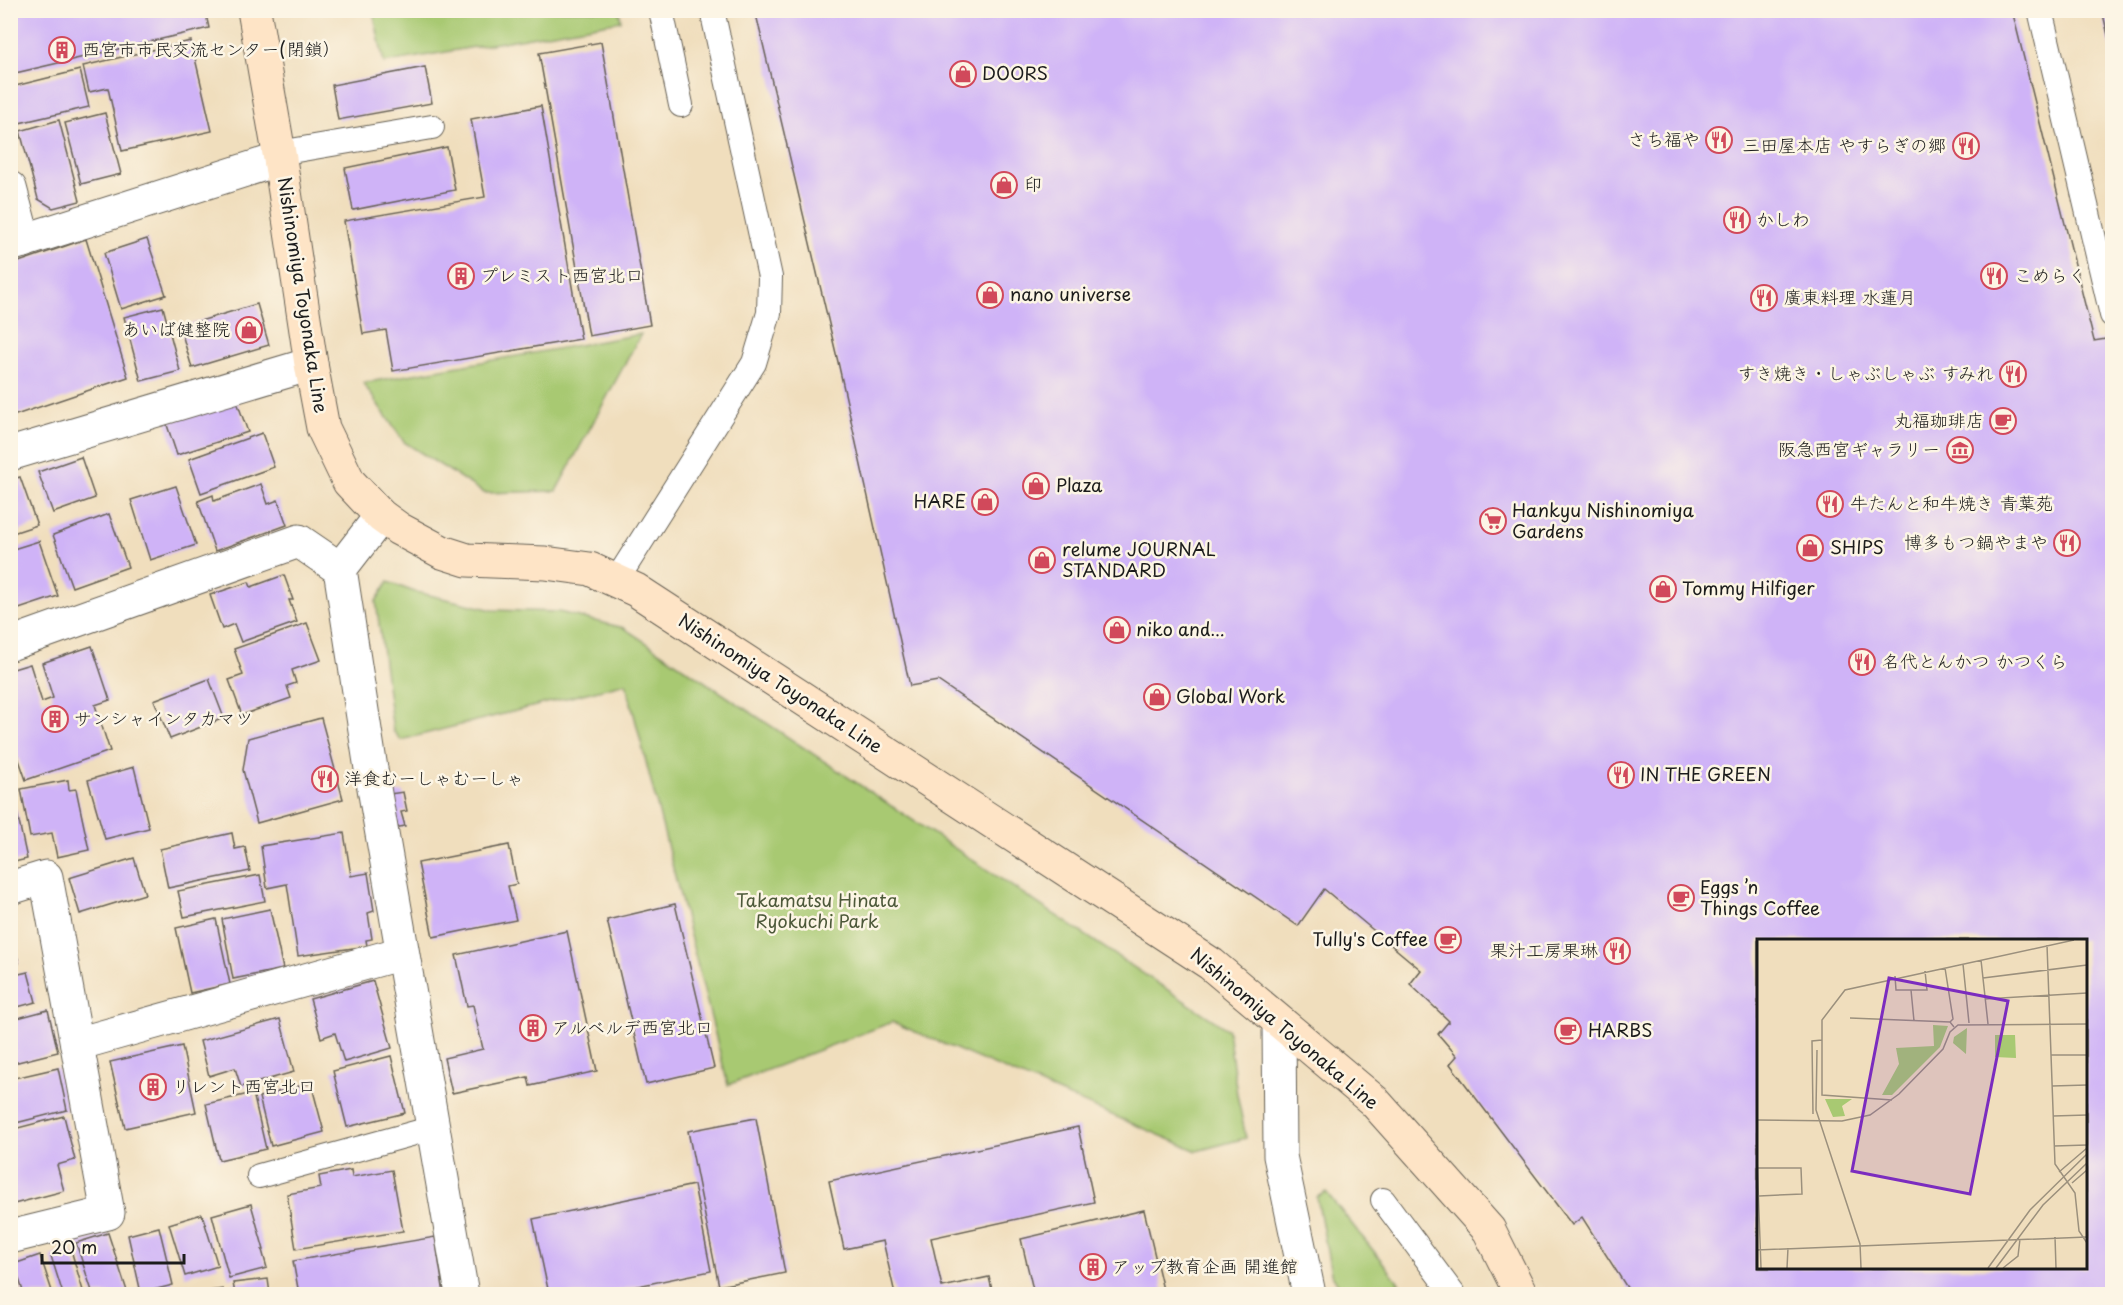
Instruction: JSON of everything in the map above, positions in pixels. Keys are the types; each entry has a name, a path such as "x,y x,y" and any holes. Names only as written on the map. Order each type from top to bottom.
{"main road":[{"name":"Nishinomiya Toyonaka Line","path":"254,10 323,428 349,482 381,516 424,543 466,560 545,563 590,569 636,590 1211,964 1374,1101 1489,1230 1521,1294"}],"street":[{"path":"10,188 17,243 279,156"},
{"path":"10,454 311,364"},
{"path":"381,516 340,569 374,788 462,1294"},
{"path":"10,644 299,541 340,569"},
{"path":"10,888 46,878 108,1213 10,1237"},
{"path":"77,1044 402,953"},
{"path":"1279,1022 1280,1156 1309,1294"}],"lane":[{"path":"661,10 681,105"},
{"path":"616,581 754,363 769,313 770,277 712,10"},
{"path":"2040,10 2112,315"},
{"path":"279,156 432,127"},
{"path":"259,1176 433,1128"},
{"path":"1383,1200 1453,1294"}],"green space":[{"path":"619,10 621,21 384,63 373,11"},
{"path":"641,334 556,491 484,493 404,442 363,383"},
{"name":"Takamatsu Hinata Ryokuchi Park","path":"388,582 412,591 493,610 559,612 624,628 1228,1030 1246,1138 1197,1151 892,1022 728,1085 626,683 401,740 393,731 376,601"},
{"path":"1326,1192 1406,1294 1344,1294 1331,1273 1317,1197"}],"building":[{"name":"西宮市市民交流センター(閉鎖）","path":"10,10 205,10 209,28 11,74"},
{"name":"Hankyu Nishinomiya Gardens","path":"755,10 2012,10 2094,341 2112,338 2112,1294 1631,1294 1582,1217 1572,1225 1450,1064 1457,1056 1438,1034 1449,1021 1410,984 1421,970 1324,889 1298,926 938,681 910,686 838,362"},
{"path":"2102,10 2112,10 2112,52"},
{"path":"191,41 212,131 122,151 108,88 89,92 83,66"},
{"path":"601,42 650,325 589,336 539,53"},
{"path":"425,67 432,103 338,120 332,85"},
{"path":"80,70 89,107 19,123 11,87"},
{"name":"プレミスト西宮北口","path":"541,106 581,339 393,371 386,330 363,334 344,221 485,197 471,119"},
{"path":"105,113 121,174 81,184 65,123"},
{"path":"59,120 80,201 53,208 38,199 20,131"},
{"path":"447,147 455,190 353,210 345,168"},
{"path":"86,239 128,377 10,417 10,265"},
{"path":"147,239 166,295 121,309 104,253"},
{"path":"257,304 269,345 192,368 180,327"},
{"path":"163,307 180,371 141,381 124,317"},
{"path":"236,399 248,432 177,455 166,422"},
{"path":"262,433 274,467 201,493 189,459"},
{"path":"81,457 95,498 53,513 38,472"},
{"path":"20,477 37,525 10,534 10,480"},
{"path":"261,484 268,504 278,500 287,525 215,551 198,501 213,495 214,501"},
{"path":"176,486 196,545 150,560 131,500"},
{"path":"109,514 128,567 72,587 53,535"},
{"path":"39,541 58,596 10,612 10,550"},
{"path":"284,575 293,600 289,600 297,622 241,642 234,624 222,629 210,595 249,582 251,587"},
{"path":"307,623 321,660 292,670 296,683 287,686 291,698 242,715 229,680 243,675 234,649"},
{"name":"サンシャインタカマツ","path":"92,646 110,700 95,705 110,751 26,780 10,734 10,670 30,664 42,702 53,698 42,663"},
{"path":"209,679 224,718 170,739 154,700"},
{"path":"321,718 343,799 257,823 243,770 248,738"},
{"path":"134,767 149,828 105,839 88,780"},
{"path":"68,780 69,790 76,789 89,850 57,857 52,833 30,837 21,789"},
{"path":"403,792 407,811 401,812 405,826 389,829 383,795"},
{"path":"16,808 27,859 10,863 10,809"},
{"path":"232,833 235,849 245,847 250,871 168,888 160,849"},
{"path":"344,833 351,876 368,873 374,911 368,913 372,939 366,940 367,946 298,956 287,884 267,888 261,846"},
{"path":"509,845 517,884 508,886 516,920 433,937 418,863"},
{"path":"134,858 145,894 80,914 69,878"},
{"path":"260,875 265,901 184,917 178,891"},
{"path":"675,904 714,1068 646,1084 607,920"},
{"path":"270,909 283,969 233,979 222,919"},
{"path":"216,919 230,984 190,993 176,928"},
{"path":"10,930 19,963 10,965"},
{"name":"アルベルデ西宮北口","path":"567,931 597,1071 530,1086 528,1077 452,1093 444,1058 483,1049 473,1005 467,1006 456,955"},
{"path":"28,972 36,1002 10,1009 10,976"},
{"path":"373,981 392,1048 344,1062 335,1033 321,1038 310,999"},
{"path":"48,1010 58,1052 10,1064 10,1020"},
{"path":"280,1019 294,1072 241,1087 235,1068 209,1076 200,1041"},
{"name":"リレント西宮北口","path":"182,1046 196,1112 125,1128 110,1062"},
{"path":"391,1056 405,1113 347,1127 333,1071"},
{"path":"58,1068 67,1110 12,1124 10,1079"},
{"path":"311,1083 324,1132 271,1146 259,1097"},
{"path":"253,1093 266,1149 219,1160 206,1104"},
{"path":"64,1116 75,1160 57,1165 64,1191 10,1205 10,1130"},
{"path":"756,1118 785,1273 719,1286 688,1131"},
{"path":"1078,1127 1094,1202 931,1238 942,1287 989,1277 993,1294 895,1294 883,1241 844,1249 829,1181"},
{"path":"351,1170 352,1177 392,1170 403,1231 296,1249 287,1194 321,1188 319,1176"},
{"path":"694,1185 711,1271 599,1294 549,1294 533,1219"},
{"path":"251,1204 267,1268 229,1278 212,1215"},
{"name":"アップ教育企画 開進館","path":"1144,1210 1164,1294 1034,1294 1021,1239"},
{"path":"202,1214 218,1266 185,1276 169,1224"},
{"path":"159,1227 173,1285 141,1293 128,1235"},
{"path":"108,1233 128,1294 93,1294 76,1243"},
{"path":"435,1237 444,1294 299,1294 293,1261"},
{"path":"71,1250 84,1294 63,1294 51,1256"},
{"path":"40,1255 53,1294 24,1294 14,1264"},
{"path":"268,1279 270,1294 235,1294 233,1283"},
{"path":"223,1289 223,1294 192,1293"}],"place":[{"name":"西宮市市民交流センター(閉鎖）","path":"62,50"},
{"name":"DOORS","path":"963,74"},
{"name":"さち福や","path":"1719,140"},
{"name":"三田屋本店 やすらぎの郷","path":"1966,146"},
{"name":"印","path":"1004,185"},
{"name":"かしわ","path":"1737,220"},
{"name":"プレミスト西宮北口","path":"461,276"},
{"name":"こめらく","path":"1994,276"},
{"name":"nano universe","path":"990,295"},
{"name":"廣東料理 水蓮月","path":"1764,298"},
{"name":"あいば健整院","path":"249,330"},
{"name":"すき焼き・しゃぶしゃぶ すみれ","path":"2013,374"},
{"name":"丸福珈琲店","path":"2003,421"},
{"name":"阪急西宮ギャラリー","path":"1960,450"},
{"name":"Plaza","path":"1036,486"},
{"name":"HARE","path":"985,502"},
{"name":"牛たんと和牛焼き 青葉苑","path":"1830,504"},
{"name":"Hankyu Nishinomiya Gardens","path":"1493,521"},
{"name":"博多もつ鍋やまや","path":"2067,543"},
{"name":"SHIPS","path":"1810,548"},
{"name":"relume JOURNAL STANDARD","path":"1042,560"},
{"name":"Tommy Hilfiger","path":"1663,589"},
{"name":"niko and...","path":"1117,630"},
{"name":"名代とんかつ かつくら","path":"1862,662"},
{"name":"Global Work","path":"1157,697"},
{"name":"サンシャインタカマツ","path":"55,719"},
{"name":"IN THE GREEN","path":"1621,775"},
{"name":"洋食むーしゃむーしゃ","path":"325,779"},
{"name":"Eggs ’n Things Coffee","path":"1681,898"},
{"name":"Tully's Coffee","path":"1448,940"},
{"name":"果汁工房果琳","path":"1617,951"},
{"name":"アルベルデ西宮北口","path":"533,1028"},
{"name":"HARBS","path":"1568,1031"},
{"name":"リレント西宮北口","path":"153,1087"},
{"name":"アップ教育企画 開進館","path":"1093,1267"}]}
